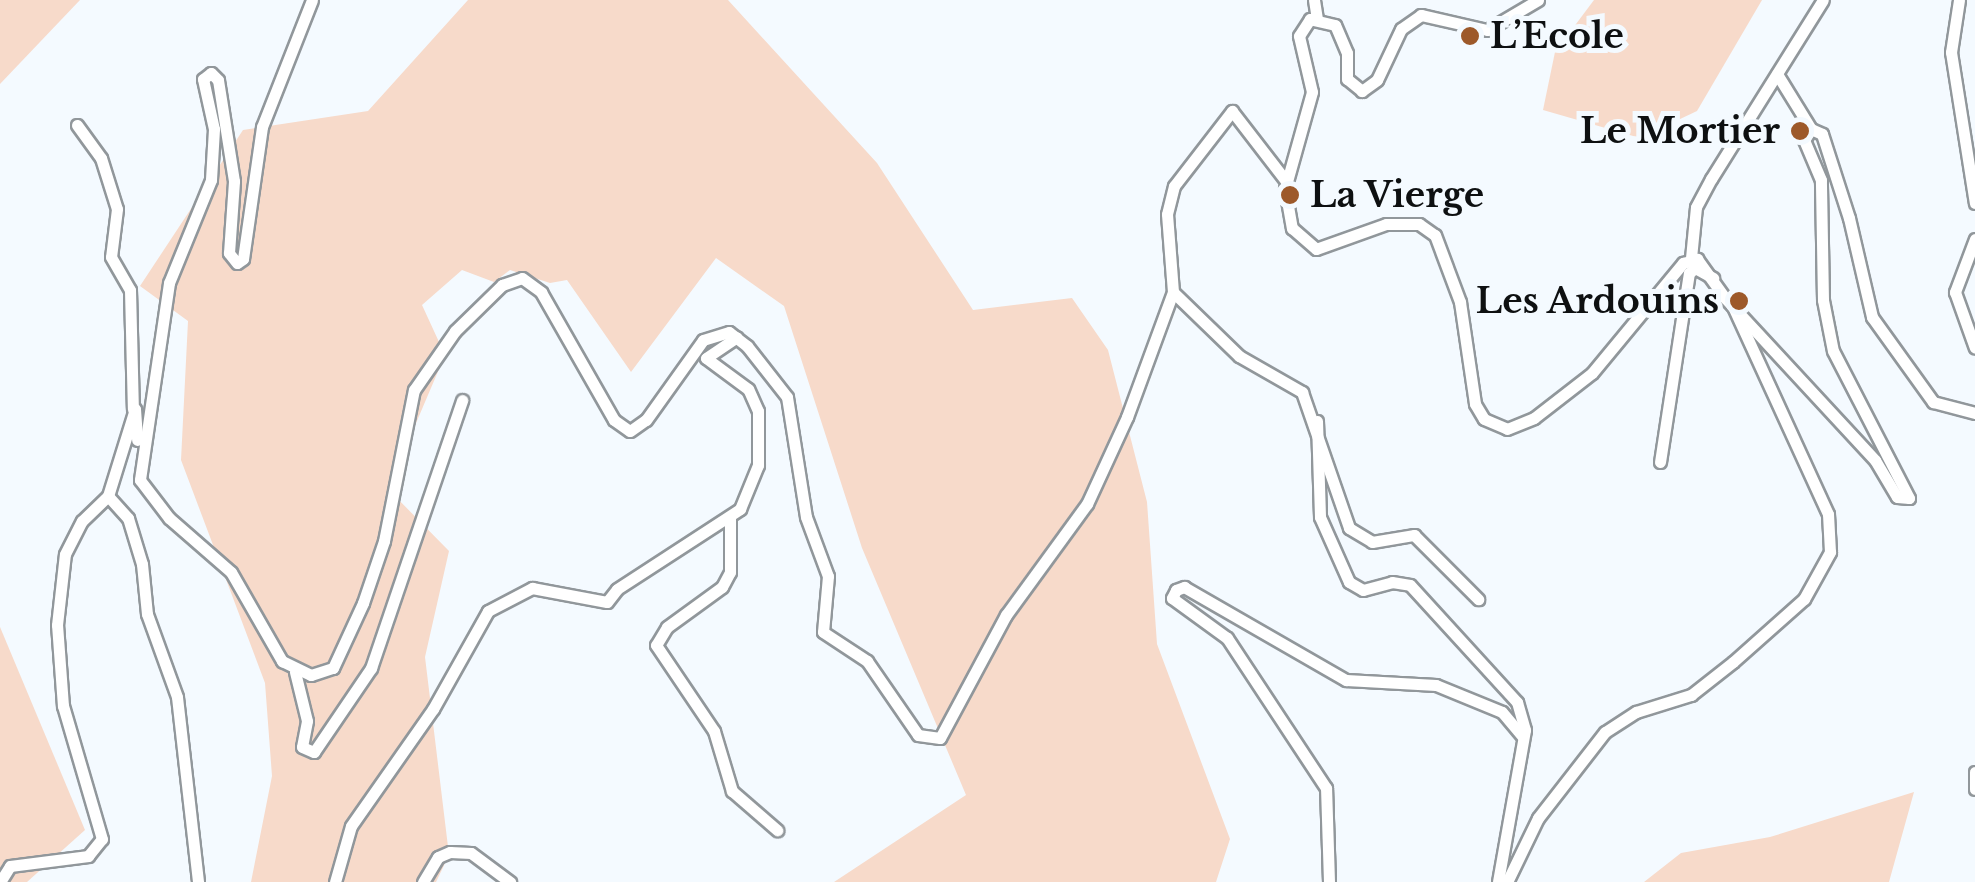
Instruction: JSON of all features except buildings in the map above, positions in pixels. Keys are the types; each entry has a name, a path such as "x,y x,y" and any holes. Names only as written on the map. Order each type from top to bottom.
{"street":[{"path":"141,461 170,283 211,180 214,130 204,78 211,73 218,80 234,181 229,253 237,263 243,260 262,128 312,0"},
{"path":"1314,0 1317,18"},
{"path":"1317,18 1335,25 1347,53 1347,80 1362,91 1377,80 1401,29 1421,16 1486,30 1538,0"},
{"path":"1317,18 1300,30 1312,92 1286,181 1288,219 1307,246 1327,250 1386,224 1418,224 1435,236 1460,302 1475,404 1490,424 1507,429 1534,418 1592,373 1691,258 1696,207 1823,0"},
{"path":"1959,0 1951,52 1975,203"},
{"path":"1777,74 1811,129 1822,134 1872,317 1933,402 1975,413"},
{"path":"295,672 325,674 341,656 384,542 414,390 455,331 502,285 522,278 540,292 614,420 630,431 646,420 703,340 716,332 737,337 787,398 806,517 828,576 823,632 867,661 918,735 940,738 1006,615 1086,504 1173,292 1168,214 1174,186 1232,111 1286,181"},
{"path":"77,126 101,158 117,209 111,257 130,290 134,409 147,492 231,572 282,661 295,672 307,722 302,747 314,752 371,668 462,400"},
{"path":"1691,258 1863,446 1896,496 1907,500 1910,491 1867,424 1832,351 1823,300 1820,180 1804,140 1811,129"},
{"path":"1975,239 1955,292 1975,348"},
{"path":"1660,462 1689,273 1696,268 1713,278"},
{"path":"1173,292 1238,356 1292,382 1318,421 1350,528 1372,542 1414,536 1478,599"},
{"path":"1507,882 1538,818 1606,732 1636,712 1692,695 1804,599 1830,552 1828,514 1732,304"},
{"path":"737,337 708,351 706,358 748,389 758,411 758,465 730,517 730,572 722,587 666,627 656,645 714,731 732,791 777,830"},
{"path":"0,882 10,866 88,856 102,839 62,706 57,625 64,554 82,521 108,496 134,409"},
{"path":"1318,421 1320,517 1348,582 1362,590 1398,581 1416,590 1509,690 1523,719 1498,882"},
{"path":"108,496 128,518 142,564 147,614 177,696 198,882"},
{"path":"335,882 351,826 433,710 488,612 524,590 607,602 680,544 730,517"},
{"path":"1329,882 1326,788 1227,638 1172,598 1176,590 1184,587 1346,680 1436,685 1502,712 1522,736"},
{"path":"1975,772 1975,788"},
{"path":"423,882 438,857 450,852 471,853 510,882"}],"shaded area":[{"path":"0,0 80,0 0,84"},
{"path":"468,0 728,0 877,163 973,310 1072,298 1108,350 1147,502 1157,644 1230,839 1216,882 834,882 966,795 862,548 784,306 716,258 631,372 567,280 550,283 510,270 494,282 462,270 422,305 445,355 388,489 449,551 425,657 449,855 436,882 251,882 272,776 265,683 181,460 188,321 140,286 243,130 368,111"},
{"path":"1594,0 1762,0 1697,111 1640,138 1543,110 1555,52"},
{"path":"0,627 85,830 27,882 0,882"},
{"path":"1914,792 1889,882 1644,882 1681,853 1770,837"}],"place":[{"name":"L’Ecole","path":"1470,36"},
{"name":"Le Mortier","path":"1800,131"},
{"name":"La Vierge","path":"1290,195"},
{"name":"Les Ardouins","path":"1739,301"}]}
